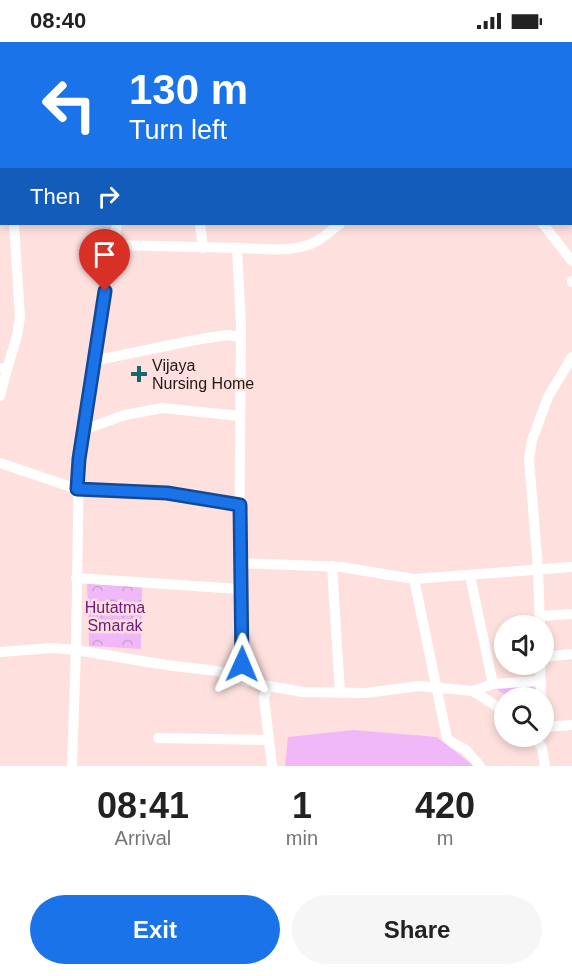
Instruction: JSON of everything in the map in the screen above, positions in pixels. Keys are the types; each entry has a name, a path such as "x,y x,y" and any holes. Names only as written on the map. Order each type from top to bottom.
{"street":[{"path":"0,396 4,368 17,336 20,317 14,225"},
{"path":"72,766 79,459 93,361 117,225"},
{"path":"200,225 203,248"},
{"path":"113,245 289,248 317,242 339,225"},
{"path":"544,225 572,261"},
{"path":"237,248 240,337 239,589 242,619 240,679"},
{"path":"93,361 195,340 227,335 240,337"},
{"path":"540,615 529,459 532,440 548,396 572,357"},
{"path":"83,430 125,415 162,408 240,416"},
{"path":"0,463 77,489 167,493 240,505"},
{"path":"240,563 332,566 414,579 572,567"},
{"path":"332,566 340,693"},
{"path":"470,576 493,684"},
{"path":"76,578 239,589"},
{"path":"414,579 447,738 466,750 480,766"},
{"path":"554,618 572,614"},
{"path":"0,652 52,648 76,650 166,665 217,670 240,679 303,692 366,693 419,686 473,691 493,684 541,681"},
{"path":"554,656 572,654"},
{"path":"541,675 541,687"},
{"path":"268,686 264,697 272,766"},
{"path":"473,691 494,705"},
{"path":"554,725 572,724"},
{"path":"158,738 268,740"},
{"path":"543,747 545,766"}],"green space":[{"name":"Hutatma Smarak","path":"87,581 142,587 141,649 89,646"},
{"path":"353,730 437,737 474,766 285,766 288,737"}],"place":[{"name":"Vijaya Nursing Home","path":"139,374"}],"route":[{"path":"105,291 79,459 77,489 167,493 240,505 239,589 242,664"}]}
